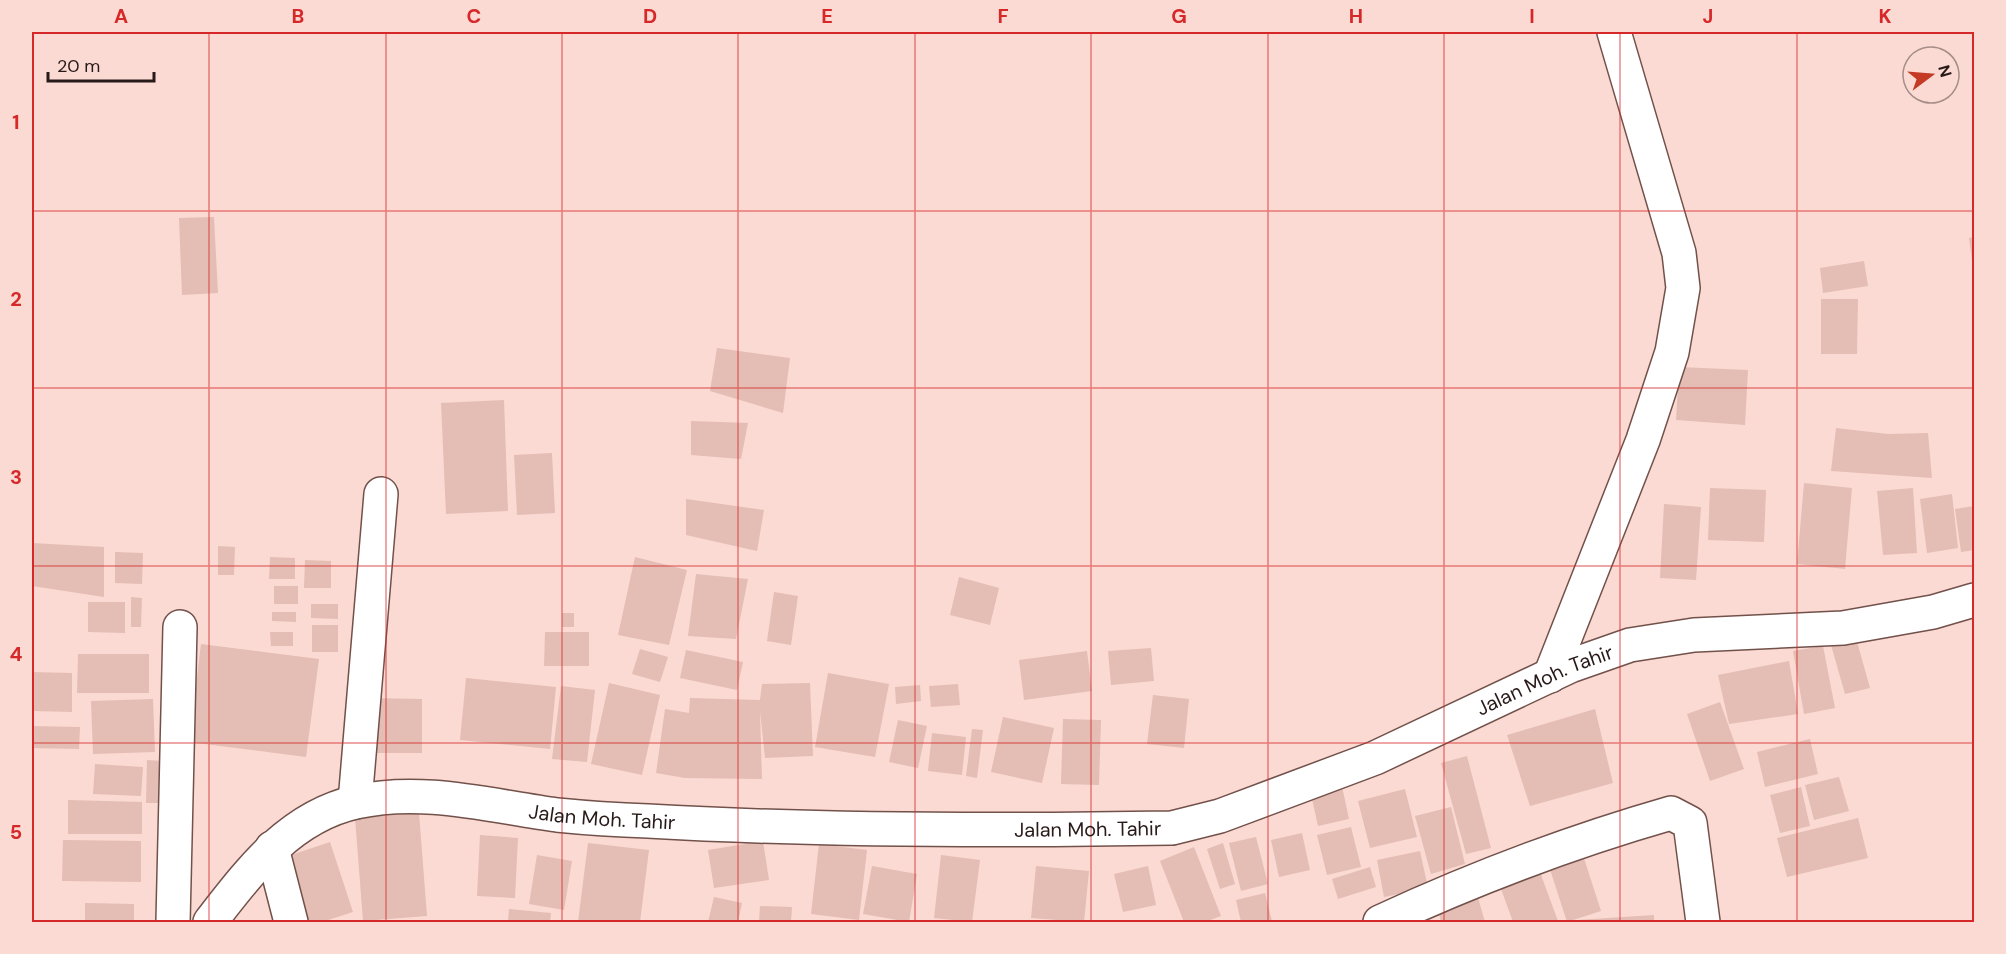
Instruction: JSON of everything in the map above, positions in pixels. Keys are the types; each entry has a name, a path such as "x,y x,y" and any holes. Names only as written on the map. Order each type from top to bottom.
{"street":[{"path":"1550,676 1643,440 1672,352 1683,288 1680,253 1614,32"},
{"path":"355,802 381,494"},
{"name":"Jalan Moh. Tahir","path":"210,922 253,867 272,848 300,826 355,802 393,797 441,796 558,815 775,826 1172,828 1220,816 1375,758 1599,654 1661,638 1752,630 1843,628 1933,612 1974,600"},
{"path":"173,922 180,627"},
{"path":"1380,922 1471,881 1518,863 1594,835 1671,813 1690,823 1703,922"},
{"path":"272,848 291,922"}],"building":[{"path":"214,217 218,293 182,295 179,218"},
{"path":"1974,237 1974,268 1973,268 1969,238"},
{"path":"1864,261 1868,286 1823,293 1820,268"},
{"path":"1821,299 1858,299 1857,354 1821,354"},
{"path":"717,348 790,358 783,413 710,391"},
{"path":"1679,367 1748,370 1745,425 1676,420"},
{"path":"504,400 508,511 446,514 441,403"},
{"path":"691,421 748,423 741,459 691,455"},
{"path":"1836,428 1888,434 1928,433 1932,478 1831,471"},
{"path":"552,453 555,513 517,515 514,455"},
{"path":"1804,483 1852,488 1845,569 1797,564"},
{"path":"1710,488 1766,490 1764,542 1708,540"},
{"path":"1913,488 1917,553 1883,555 1877,491"},
{"path":"1952,494 1958,548 1927,553 1920,499"},
{"path":"686,499 764,510 757,551 686,535"},
{"path":"1664,504 1701,507 1696,580 1660,578"},
{"path":"1974,506 1974,550 1961,552 1955,509"},
{"path":"32,543 104,547 104,597 32,586"},
{"path":"218,546 235,547 234,575 218,575"},
{"path":"115,552 143,553 142,584 115,583"},
{"path":"270,557 295,558 295,579 269,579"},
{"path":"635,557 687,570 669,645 618,635"},
{"path":"305,560 331,561 331,588 304,588"},
{"path":"696,574 748,579 736,639 688,636"},
{"path":"959,577 999,588 990,625 950,615"},
{"path":"274,586 298,586 298,604 274,604"},
{"path":"774,592 798,596 791,645 767,641"},
{"path":"131,597 142,598 141,627 131,627"},
{"path":"88,602 125,602 125,633 88,632"},
{"path":"311,604 338,604 338,619 311,618"},
{"path":"272,612 296,612 296,622 272,621"},
{"path":"562,613 574,613 574,627 562,627"},
{"path":"312,625 338,625 338,652 312,652"},
{"path":"1854,631 1870,688 1845,694 1829,638"},
{"path":"270,632 293,632 293,646 271,646"},
{"path":"545,632 589,632 589,666 544,666"},
{"path":"201,644 319,659 306,757 189,742"},
{"path":"1823,646 1835,708 1804,714 1793,651"},
{"path":"1151,648 1154,681 1111,685 1108,651"},
{"path":"640,649 668,657 660,682 632,674"},
{"path":"686,650 743,662 737,690 680,678"},
{"path":"1087,651 1092,691 1024,700 1019,660"},
{"path":"78,654 149,654 149,693 77,693"},
{"path":"1789,661 1798,714 1729,724 1718,675"},
{"path":"32,672 72,673 72,712 32,711"},
{"path":"828,673 889,684 875,757 815,747"},
{"path":"466,678 556,687 550,749 460,740"},
{"path":"609,683 660,695 642,775 591,764"},
{"path":"810,683 813,756 765,758 760,711 762,779 685,778 656,773 665,709 689,713 690,698 760,700 762,684"},
{"path":"958,684 960,705 931,707 929,686"},
{"path":"920,685 921,701 896,704 895,687"},
{"path":"561,686 595,690 587,762 552,759"},
{"path":"1153,695 1189,699 1184,748 1147,744"},
{"path":"370,698 422,699 422,753 370,753"},
{"path":"153,699 155,752 93,754 91,701"},
{"path":"1720,702 1744,769 1710,781 1687,714"},
{"path":"1595,709 1613,783 1530,806 1507,735"},
{"path":"1003,717 1054,728 1042,783 991,772"},
{"path":"1063,719 1101,720 1099,785 1061,784"},
{"path":"898,720 927,726 918,768 889,762"},
{"path":"32,726 80,727 79,749 32,748"},
{"path":"972,729 983,730 977,778 966,776"},
{"path":"932,733 966,737 962,775 928,771"},
{"path":"1810,739 1818,774 1765,787 1757,752"},
{"path":"1467,756 1491,848 1466,854 1441,763"},
{"path":"147,760 163,761 162,803 146,803"},
{"path":"95,764 143,767 141,796 93,794"},
{"path":"1340,777 1349,819 1318,826 1309,785"},
{"path":"1839,777 1849,811 1814,820 1805,785"},
{"path":"1801,787 1810,826 1780,833 1770,795"},
{"path":"1405,789 1417,837 1370,848 1358,801"},
{"path":"68,800 142,802 142,834 68,834"},
{"path":"1451,807 1465,864 1431,874 1415,816"},
{"path":"419,813 427,916 363,921 355,818"},
{"path":"1858,818 1868,858 1787,877 1777,838"},
{"path":"1351,827 1361,867 1327,875 1317,835"},
{"path":"1302,833 1310,870 1279,877 1271,840"},
{"path":"480,835 518,838 515,898 477,896"},
{"path":"1256,837 1268,884 1241,891 1229,843"},
{"path":"63,840 141,841 141,882 62,881"},
{"path":"763,841 769,880 714,888 708,850"},
{"path":"330,842 353,912 322,922 304,922 282,858"},
{"path":"588,843 649,850 640,922 578,922"},
{"path":"1223,843 1235,884 1220,889 1207,849"},
{"path":"819,844 867,850 859,920 811,914"},
{"path":"1580,846 1601,911 1567,922 1546,857"},
{"path":"1194,847 1221,916 1205,922 1184,922 1160,861"},
{"path":"1420,851 1428,888 1384,897 1377,860"},
{"path":"537,855 572,861 564,910 529,904"},
{"path":"941,855 980,860 972,922 934,918"},
{"path":"1537,864 1558,921 1513,922 1497,878"},
{"path":"872,866 917,874 909,922 863,914"},
{"path":"1036,866 1089,871 1084,922 1031,918"},
{"path":"1148,866 1156,905 1123,912 1114,874"},
{"path":"1370,867 1376,887 1338,899 1332,879"},
{"path":"1265,893 1272,921 1241,922 1236,900"},
{"path":"1477,894 1485,922 1441,922 1437,905"},
{"path":"714,897 742,903 738,922 708,922"},
{"path":"85,903 134,904 134,922 85,922"},
{"path":"760,906 792,907 791,922 759,922"},
{"path":"509,909 551,913 550,922 508,922"},
{"path":"1654,915 1654,922 1577,922 1577,920"}]}
